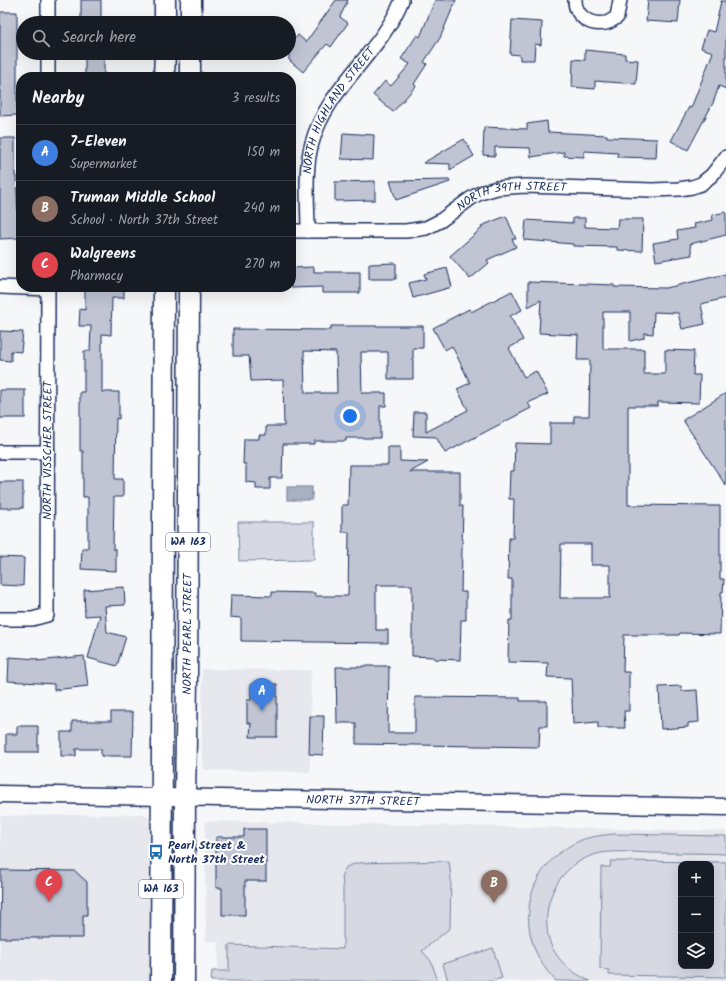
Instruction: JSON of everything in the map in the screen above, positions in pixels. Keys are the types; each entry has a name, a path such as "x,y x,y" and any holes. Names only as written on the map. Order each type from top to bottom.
{"main road":[{"path":"165,0 165,16"},
{"path":"191,0 191,16"},
{"path":"164,60 164,72"},
{"path":"190,60 190,72"},
{"name":"NORTH PEARL STREET","path":"161,981 164,292"},
{"name":"NORTH PEARL STREET","path":"184,981 189,292"}],"street":[{"path":"48,0 48,16"},
{"name":"NORTH HIGHLAND STREET","path":"308,231 309,164 315,132 327,108 340,89 388,29 402,0"},
{"path":"574,0 575,7 580,16 586,20 606,23 617,16 620,0"},
{"path":"48,60 48,72"},
{"name":"NORTH 39TH STREET","path":"296,232 406,231 426,228 440,221 470,199 497,188 525,186 652,190 692,187 701,184 712,175 726,157"},
{"path":"0,287 16,287"},
{"name":"NORTH VISSCHER STREET","path":"0,619 32,619 47,615 48,292"},
{"path":"0,452 48,452"},
{"name":"NORTH 37TH STREET","path":"0,794 726,807"}],"shaded area":[{"path":"238,522 314,522 314,560 239,561"},
{"path":"202,669 311,670 310,772 205,770 202,765"},
{"path":"144,814 149,817 153,827 152,981 0,981 0,816"},
{"path":"205,821 726,831 726,981 217,981 219,942 206,941"},
{"path":"614,834 726,836 726,854 615,852 601,853 577,863 568,870 554,890 549,902 547,927 551,945 560,960 574,972 590,981 556,981 542,963 533,943 529,923 530,902 536,883 547,865 563,850 584,839"},
{"path":"449,861 451,878 450,928 422,951 431,961 438,981 211,981 212,971 229,971 229,945 343,949 342,874 346,867 357,863"},
{"path":"611,861 678,862 678,969 714,969 714,862 726,862 726,977 609,975 609,970 600,969 601,867 610,867"},
{"path":"493,948 502,978 492,981 448,981 443,964"}],"water":[{"path":"287,487 312,487 312,500 287,500"}],"building":[{"path":"81,0 101,0 101,16 81,16"},
{"path":"336,0 348,0 340,17 348,23 331,47 327,44 303,72 289,60 296,60 296,37 298,35 306,42"},
{"path":"435,0 456,0 440,38 424,62 427,64 414,84 416,86 393,112 373,95 385,81 391,86 410,64 401,59 417,35 420,37"},
{"path":"648,0 680,0 678,23 646,21"},
{"path":"721,1 726,1 726,89 719,86 713,103 688,150 671,141 689,107 691,108 713,52 701,48 707,30 714,32"},
{"path":"0,12 17,12 16,115 0,116"},
{"path":"512,20 542,22 541,45 535,44 534,60 520,60 520,55 510,54"},
{"path":"585,50 625,54 625,59 638,60 636,84 595,81 595,89 572,87 573,59 585,60"},
{"path":"85,60 104,60 104,72 85,72"},
{"path":"547,121 548,132 607,135 607,137 657,139 656,158 617,157 618,153 584,151 584,157 564,156 564,152 531,157 530,148 495,147 495,156 483,155 484,127 527,129 527,124"},
{"path":"343,133 374,135 373,160 341,159"},
{"path":"0,138 15,138 16,238 0,239"},
{"path":"464,139 474,156 450,170 450,164 423,163"},
{"path":"449,180 450,182 396,200 390,181"},
{"path":"375,181 375,200 335,201 335,182"},
{"path":"726,212 726,235 690,244 692,255 656,261 653,243 678,239 677,231 695,228 694,224 713,220 712,215"},
{"path":"506,216 516,239 512,239 516,247 487,260 489,263 470,279 450,256 482,228 481,226"},
{"path":"573,218 585,218 585,227 617,228 618,219 643,219 642,251 617,250 617,247 573,246 573,244 524,240 526,220 573,223"},
{"path":"396,263 396,279 369,279 369,264"},
{"path":"314,267 314,272 360,272 360,293 322,293 322,287 296,288 296,268"},
{"path":"447,268 452,287 413,298 409,283 426,279 424,274"},
{"path":"726,274 726,298 701,304 705,324 682,329 678,313 654,312 653,334 644,333 644,338 630,341 630,312 603,312 603,349 644,349 644,374 665,374 665,350 694,351 693,375 700,375 699,403 658,402 658,406 628,406 628,505 720,506 720,579 724,579 723,592 721,592 720,634 680,633 679,635 624,635 623,672 629,672 629,711 624,711 625,728 598,728 598,722 573,724 571,678 547,677 548,663 508,662 509,620 512,620 512,579 508,579 509,538 513,538 514,499 509,499 510,471 514,471 515,443 550,444 550,423 574,423 574,416 589,416 590,360 577,360 578,335 539,333 541,300 528,307 528,282 614,285 614,287 666,288","holes":["561,544 591,544 591,565 610,565 610,598 560,598"]},
{"path":"512,291 522,310 510,316 523,340 509,348 524,377 536,371 548,394 528,403 531,408 445,453 436,437 413,436 414,412 426,412 426,432 468,410 457,389 470,383 452,346 445,350 433,328 469,309 471,312"},
{"path":"85,292 124,292 124,298 112,298 111,335 102,334 102,392 119,392 119,419 116,418 115,479 123,479 123,497 114,497 113,549 116,549 116,571 81,569 82,548 88,548 88,497 83,497 83,451 80,451 80,392 84,392 84,351 90,351 91,326 79,326 80,309 85,310"},
{"path":"331,326 423,326 423,348 413,348 413,379 388,379 388,352 361,352 362,393 386,393 386,406 380,406 380,438 346,438 346,441 314,441 314,444 283,444 282,478 270,478 270,489 256,489 256,483 246,482 246,464 243,464 244,439 259,439 259,435 266,435 266,426 284,426 283,380 251,381 249,356 233,356 233,329 331,330","holes":["304,351 336,352 337,393 305,393"]},
{"path":"0,331 23,332 21,352 11,351 11,361 0,360"},
{"path":"0,390 25,390 25,418 0,418"},
{"path":"726,393 726,486 683,420"},
{"path":"388,447 400,447 400,461 428,462 410,472 460,472 460,506 463,506 461,592 466,592 466,620 461,620 460,660 412,656 412,585 376,585 376,630 388,630 388,643 241,641 241,618 230,617 231,595 272,596 272,592 315,593 315,596 348,596 349,532 342,532 342,505 348,505 349,465 388,465"},
{"path":"0,482 23,482 23,508 0,508"},
{"path":"0,557 24,558 23,586 0,585"},
{"path":"124,587 125,605 105,606 107,632 126,637 117,666 88,658 100,615 85,616 84,590"},
{"path":"84,656 88,686 54,690 54,684 8,681 9,657 38,659 37,661"},
{"path":"389,666 388,733 415,733 415,697 520,698 520,701 547,701 547,726 540,726 539,747 356,744 356,723 337,723 336,667"},
{"path":"251,684 277,684 277,737 250,737 251,723 247,723 247,700 251,700"},
{"path":"681,686 682,691 697,690 699,722 688,723 688,727 661,729 659,687"},
{"path":"111,712 133,712 132,756 101,756 101,749 76,749 76,756 61,756 61,732 72,732 72,721 111,721"},
{"path":"310,716 324,716 323,755 309,754"},
{"path":"17,726 38,726 38,752 6,752 6,734 17,734"},
{"path":"244,829 266,829 266,881 245,881 245,915 222,915 222,888 216,888 216,837 244,837"},
{"path":"1,870 75,871 87,882 87,915 83,915 83,938 0,938"}],"place":[{"name":"7-Eleven","path":"262,711"},
{"name":"Pearl Street & North 37th Street","path":"156,852"},
{"name":"Walgreens","path":"49,902"},
{"name":"Truman Middle School","path":"494,903"}]}
